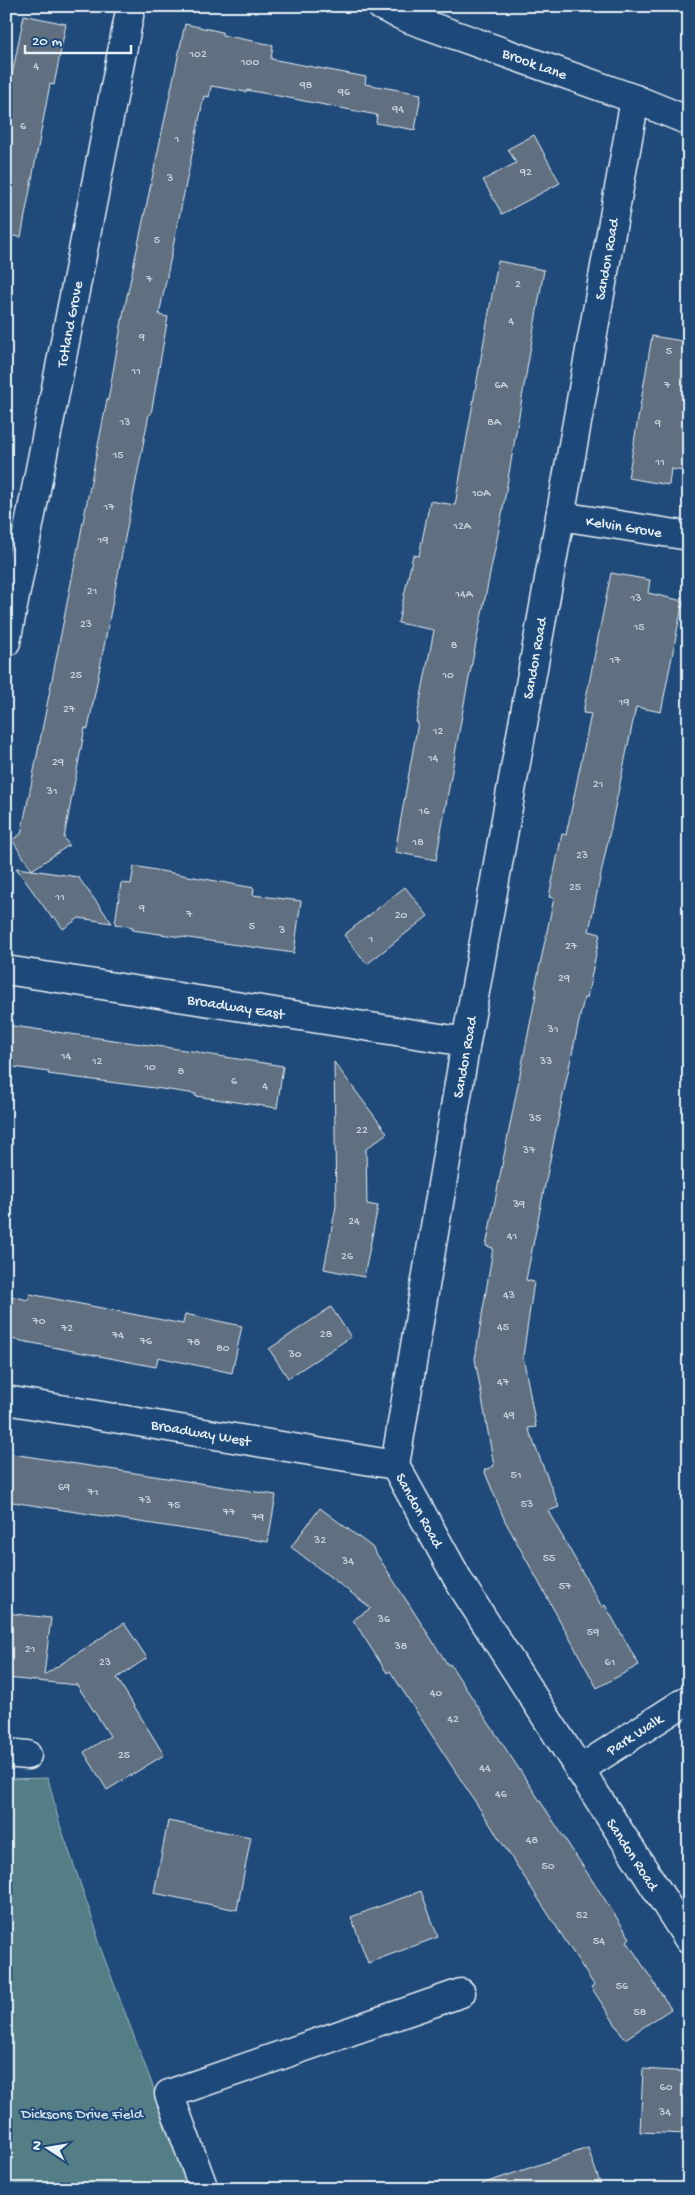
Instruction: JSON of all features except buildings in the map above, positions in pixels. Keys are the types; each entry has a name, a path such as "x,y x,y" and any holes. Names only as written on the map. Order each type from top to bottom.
{"street":[{"name":"Totland Grove","path":"6,642 131,6"},
{"name":"Brook Lane","path":"380,6 406,18 635,99 689,121"},
{"name":"Sandon Road","path":"635,99 466,1042 395,1465 460,1583 689,1940"},
{"name":"Kelvin Grove","path":"560,516 689,536"},
{"name":"Broadway East","path":"6,970 466,1042"},
{"name":"Broadway West","path":"6,1400 395,1465"},
{"name":"Park Walk","path":"579,1770 689,1699"},
{"path":"204,2189 169,2094 461,1992"}],"green space":[{"name":"Dicksons Drive Field","path":"48,1778 59,1822 97,1932 97,1939 192,2189 6,2189 6,1779"}]}
